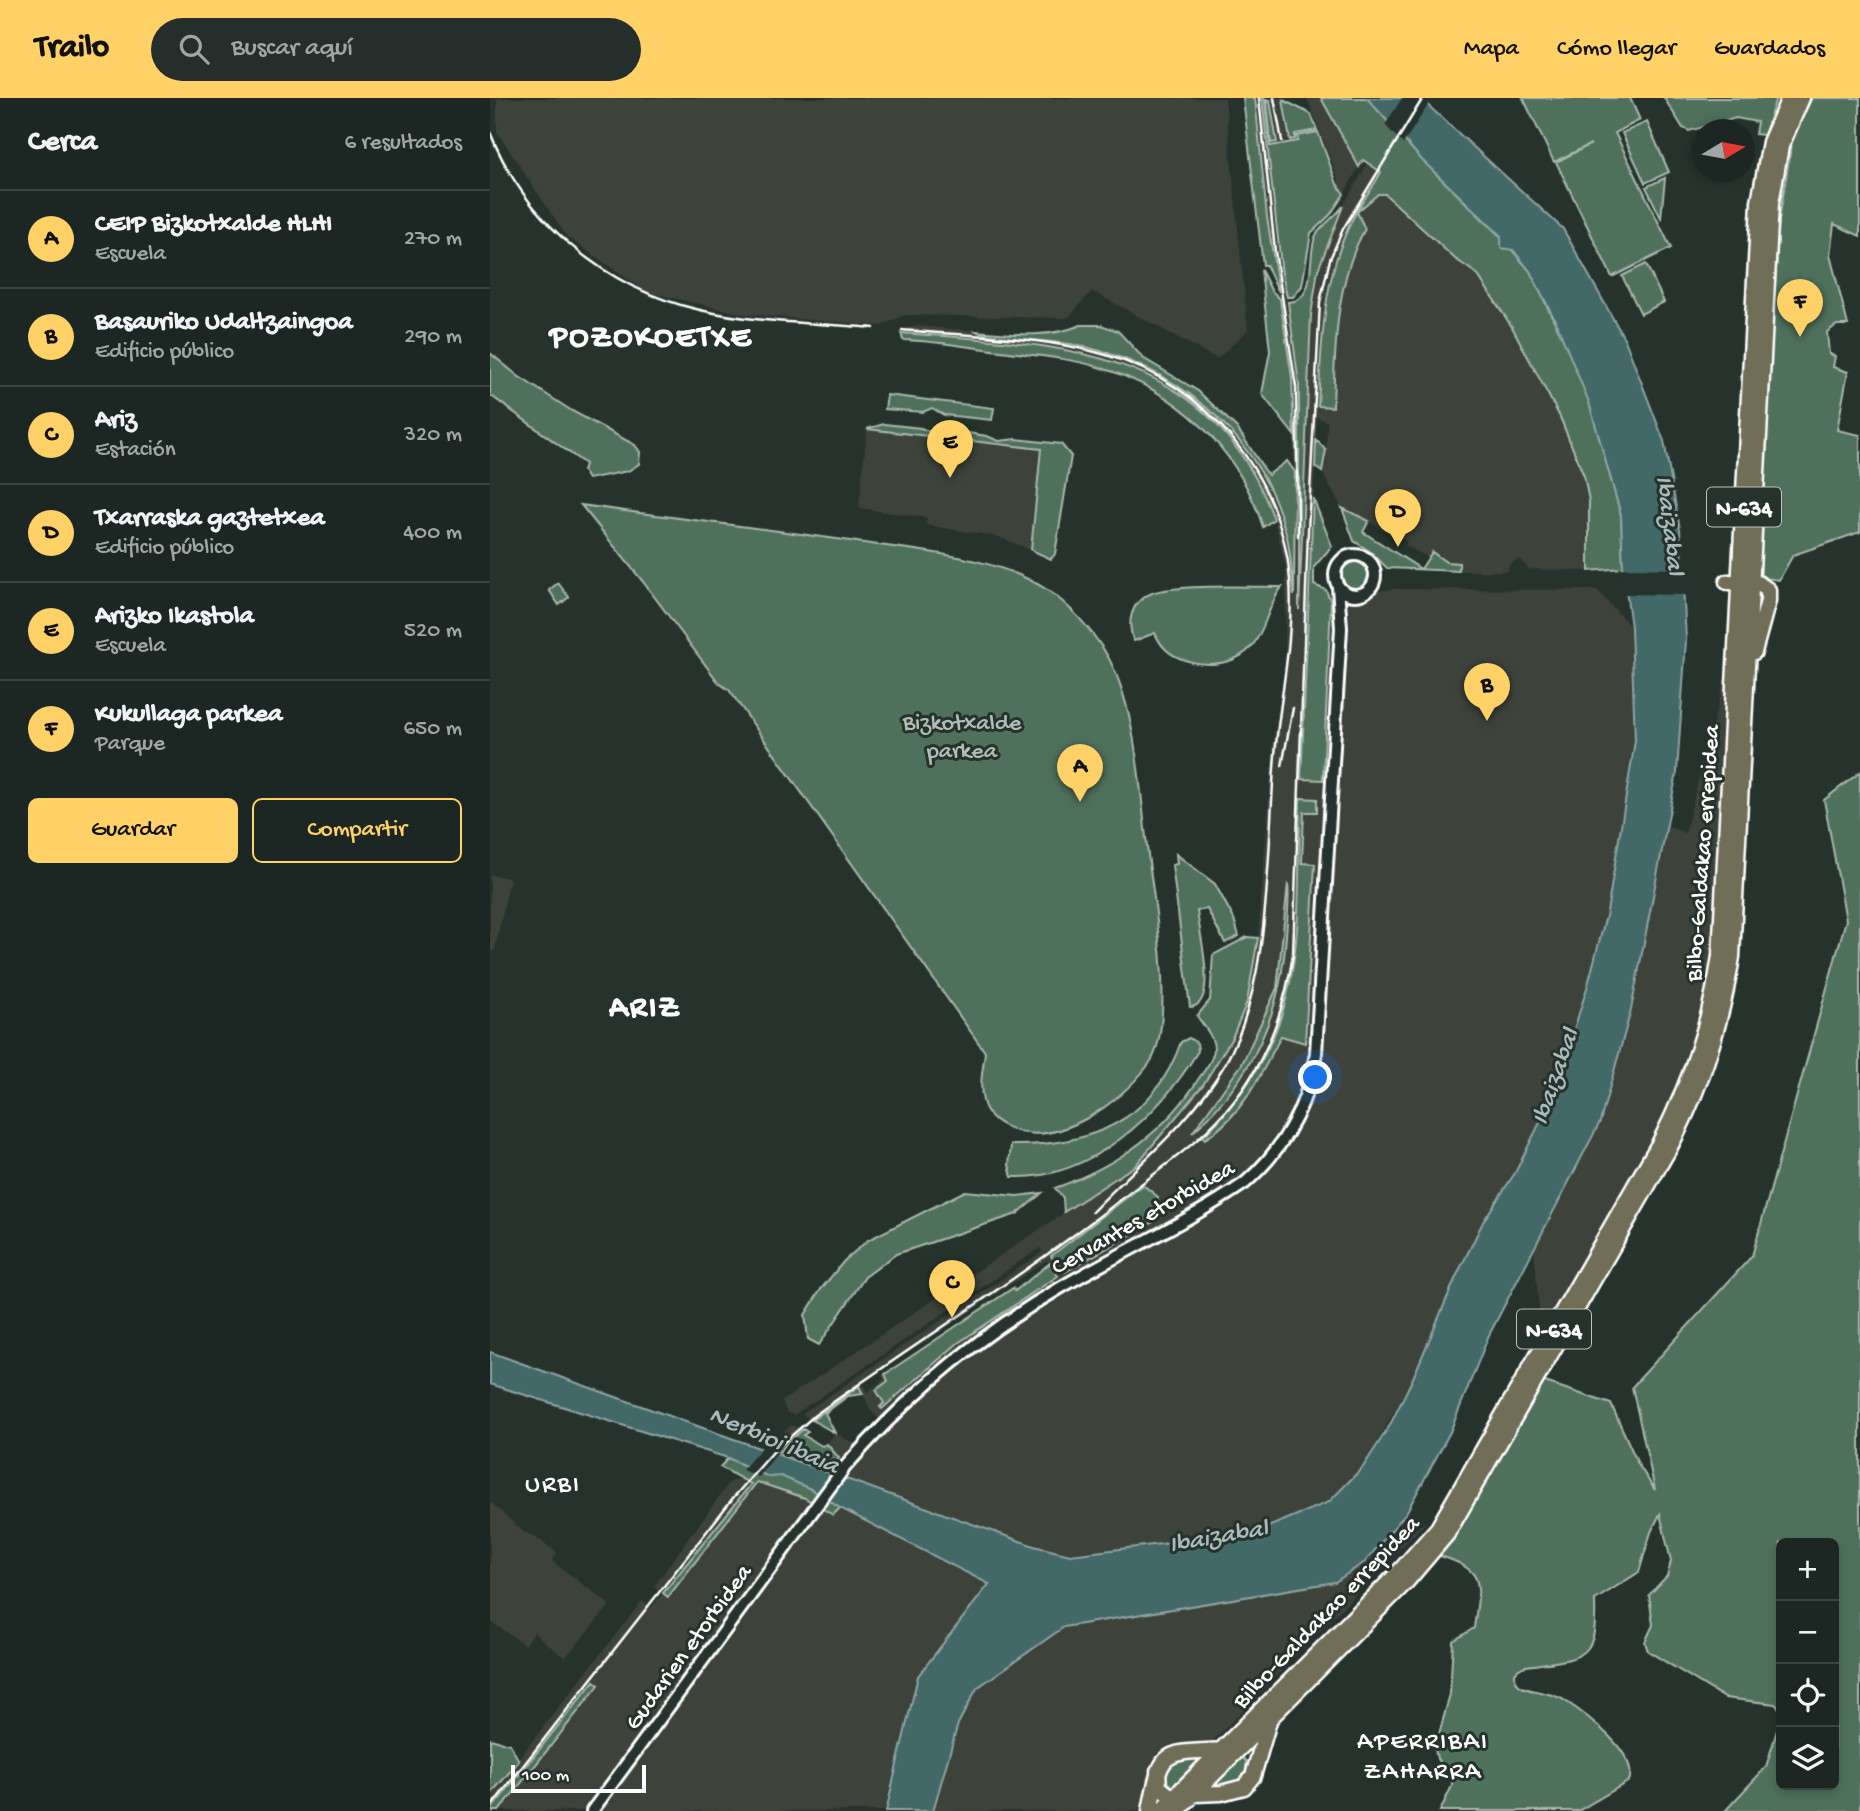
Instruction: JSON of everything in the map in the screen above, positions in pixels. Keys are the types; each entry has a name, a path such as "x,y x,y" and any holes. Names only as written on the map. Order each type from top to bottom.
{"highway":[{"name":"Bilbo-Galdakao errepidea","path":"1160,1811 1398,1573 1447,1515 1660,1142 1686,1091 1709,1020 1720,956 1762,179 1773,134 1789,98"},
{"name":"Bilbo-Galdakao errepidea","path":"1739,583 1771,203 1781,146 1802,98"},
{"name":"Bilbo-Galdakao errepidea","path":"1177,1811 1406,1581 1452,1528 1693,1102 1713,1050 1732,957 1744,716 1753,656 1768,595 1762,584 1739,583"},
{"path":"1158,1771 1157,1782 1162,1790 1177,1795 1237,1790 1251,1780 1272,1716"},
{"path":"1150,1811 1158,1771 1164,1759 1174,1755 1237,1750 1249,1754 1255,1768"}],"street":[{"path":"1351,556 1363,557 1372,565 1374,581 1368,591 1355,596 1338,586 1335,577 1339,563 1351,556"},
{"name":"Cervantes etorbidea","path":"816,1507 845,1467 915,1394 990,1334 1058,1289 1231,1193 1254,1175 1289,1131 1306,1093 1316,1053 1342,628 1338,586"},
{"name":"Cervantes etorbidea","path":"1342,628 1355,596"},
{"name":"Gudarien etorbidea","path":"592,1811 816,1507"}],"shaded area":[{"path":"497,98 1225,98 1248,330 1217,359 1092,291 1068,318 905,315 881,326 744,314 647,292 567,237 497,132"},
{"path":"1255,98 1262,98 1279,251 1296,350 1299,385 1300,559 1308,350 1314,294 1327,244 1340,211 1368,163 1381,172 1357,212 1378,194 1385,194 1454,258 1477,274 1512,327 1560,417 1584,476 1589,501 1589,571 1529,569 1519,559 1509,564 1507,571 1459,571 1433,552 1429,558 1405,545 1407,542 1392,532 1390,535 1342,508 1322,472 1326,463 1327,422 1317,417 1301,779 1323,780 1330,596 1394,589 1597,590 1631,627 1635,741 1607,911 1587,988 1553,1096 1515,1173 1484,1220 1413,1378 1363,1467 1329,1502 1268,1527 1203,1539 1070,1555 1034,1546 829,1473 839,1458 827,1444 835,1433 857,1445 880,1420 871,1411 859,1387 812,1420 802,1414 1042,1252 1040,1248 794,1415 787,1413 782,1401 1136,1165 1203,1085 1220,1060 1247,1002 1258,938 1274,735 1285,665 1286,568 1274,519 1251,469 1220,428 1180,394 1125,364 1076,350 901,333 902,329 917,326 976,331 1098,349 1140,364 1196,397 1234,435 1252,458 1270,490 1287,535 1293,587 1295,524 1292,378 1270,241","holes":["1365,229 1357,243 1343,287 1334,362 1333,407 1318,406 1324,306 1329,277 1344,238","1300,798 1317,799 1304,811 1301,854 1302,863 1315,864 1304,1043 1281,1035 1260,1078 1243,1102 1211,1136 1204,1137 1230,1110 1256,1075 1284,1012 1295,959","1288,883 1284,967 1268,1028 1242,1077 1212,1115 1191,1133 1242,1064 1277,988","1146,1186 1158,1198 1061,1271 1052,1256","1047,1260 1058,1275 958,1343 882,1409 889,1381 885,1374 882,1376 884,1380 867,1392 862,1384"]},
{"path":"1269,98 1282,98 1290,140 1277,143"},
{"path":"1307,98 1321,98 1359,167 1344,194 1337,184 1339,181"},
{"path":"867,429 1041,449 1031,550 999,537 926,525 927,518 859,508"},
{"path":"1727,669 1711,955 1694,1044 1675,1094 1652,1138 1541,1334 1534,1249 1600,1122 1631,1010 1667,826 1685,833"},
{"path":"490,875 510,878 495,949 490,953"},
{"path":"791,1425 803,1429 783,1445 777,1438"},
{"path":"741,1477 751,1484 664,1592 668,1596 757,1482 805,1498 833,1515 840,1508 990,1584 918,1676 884,1811 499,1811 599,1685 594,1681 490,1811 490,1795 642,1601 651,1607 663,1593 654,1586 729,1483"},
{"path":"490,1502 524,1532 536,1537 557,1553 552,1561 610,1605 565,1658 534,1633 525,1645 490,1621"},
{"path":"1427,1521 1145,1811 934,1811 961,1718 977,1688 1064,1627 1335,1582"}],"green space":[{"path":"1243,98 1255,98 1267,217 1279,292 1266,265 1263,265"},
{"path":"1262,98 1269,100 1265,101 1270,146 1298,141 1297,136 1318,132 1337,184 1344,194 1330,215 1311,233 1302,286 1293,297 1287,297 1282,274"},
{"path":"1321,98 1367,98 1422,160 1501,237 1530,271 1581,376 1621,515 1623,568 1589,571 1589,501 1584,476 1560,417 1512,327 1477,274 1454,258 1385,194 1378,194 1357,212 1365,229 1355,249 1342,293 1336,339 1333,407 1318,406 1325,310 1335,263 1353,218 1381,172 1363,160 1359,167"},
{"path":"1523,98 1630,98 1640,120 1615,133 1671,248 1612,277 1556,162 1591,144 1554,162"},
{"path":"1664,98 1776,98 1764,135 1755,134 1755,119 1692,119 1692,130 1683,128"},
{"path":"1812,98 1860,98 1860,236 1834,224 1830,255 1848,325 1837,325 1827,332 1829,354 1835,356 1833,367 1848,372 1837,430 1860,435 1860,532 1793,555 1779,580 1757,577 1779,220 1793,134"},
{"path":"1283,100 1311,114 1317,130 1295,134 1295,139 1290,140"},
{"path":"1270,101 1277,142 1271,143 1267,102"},
{"path":"1647,122 1669,172 1645,183 1622,133"},
{"path":"1665,178 1661,218 1646,187"},
{"path":"1343,206 1318,270 1311,315 1299,610 1299,385 1288,302 1298,300 1304,294 1308,285 1316,235"},
{"path":"1646,264 1664,302 1641,314 1622,276"},
{"path":"1261,270 1271,290 1280,299 1292,378 1294,435 1262,394 1270,351"},
{"path":"1081,325 1101,325 1118,331 1143,358 1198,391 1237,428 1268,475 1287,461 1295,472 1294,596 1288,541 1273,496 1255,463 1232,433 1206,407 1176,385 1143,367 1107,353 1070,344 976,331 1042,334"},
{"path":"901,333 1017,343 1071,351 1122,365 1169,387 1211,418 1246,462 1274,519 1263,527 1238,472 1201,426 1179,407 1127,377 1076,361 903,340"},
{"path":"490,353 518,376 572,411 635,445 640,452 639,464 628,471 588,479 583,471 585,464 490,395"},
{"path":"887,395 994,408 992,420 944,415 932,408 923,412 885,409"},
{"path":"884,424 921,428 932,433 943,429 987,436 999,441 1016,439 1061,444 1071,456 1055,554 1051,559 1031,550 1041,449 867,429"},
{"path":"1316,440 1326,450 1322,472 1315,467"},
{"path":"1313,498 1332,546 1314,567 1314,585 1326,590 1331,602 1323,780 1301,779"},
{"name":"Bizkotxalde parkea","path":"581,505 960,557 1028,579 1057,597 1079,618 1104,650 1115,672 1131,724 1159,936 1162,996 1157,1047 1149,1064 1122,1093 1086,1119 1046,1133 1026,1133 1007,1127 992,1117 984,1106 982,1095 985,1052 729,690 719,683"},
{"path":"1342,508 1369,521 1363,532 1421,569 1432,552 1446,562 1459,563 1459,571 1387,568 1371,552 1354,541"},
{"path":"1355,562 1364,566 1368,575 1364,584 1355,588 1346,584 1342,575 1346,566"},
{"path":"558,583 569,597 559,605 549,590"},
{"path":"1195,587 1282,587 1273,601 1257,640 1246,652 1232,660 1208,664 1174,656 1165,649 1155,633 1134,641 1130,627 1132,613 1139,601 1152,593"},
{"path":"1860,772 1860,1811 1725,1811 1766,1767 1776,1734 1776,1790 1839,1790 1839,1538 1776,1538 1776,1705 1725,1698 1648,1651 1645,1642 1653,1625 1649,1595 1667,1576 1671,1561 1660,1514 1651,1532 1639,1572 1595,1600 1594,1633 1591,1644 1585,1651 1566,1660 1523,1667 1515,1673 1516,1682 1520,1686 1564,1700 1608,1735 1626,1759 1630,1770 1629,1781 1578,1811 1440,1811 1452,1786 1452,1777 1437,1759 1435,1749 1450,1694 1453,1641 1474,1628 1478,1589 1476,1580 1465,1566 1437,1555 1542,1381 1611,1404 1638,1464 1655,1490 1632,1387 1752,1256 1846,920 1824,800"},
{"path":"1300,798 1317,799 1317,812 1304,812 1302,863 1315,864 1305,1043 1281,1036 1250,1093 1230,1118 1205,1139 1203,1137 1238,1097 1263,1058 1280,1019 1290,980 1296,939"},
{"path":"1176,854 1215,884 1234,919 1239,936 1225,943 1207,909 1197,911 1205,981 1204,994 1199,1003 1190,1007 1172,865 1177,864"},
{"path":"1288,883 1283,965 1270,1020 1259,1045 1231,1091 1192,1133 1242,1064 1277,988"},
{"path":"1247,937 1258,938 1247,1002 1232,1038 1203,1085 1136,1165 1064,1212 1063,1198 1055,1188 1098,1170 1137,1145 1171,1115 1206,1068 1214,1045 1197,1016 1210,1000 1213,955"},
{"path":"1189,1038 1197,1043 1198,1051 1182,1075 1164,1098 1120,1139 1096,1155 1069,1167 1041,1175 1012,1177 1009,1165 1011,1145 1067,1141 1115,1124 1136,1110 1154,1092 1169,1069 1181,1042"},
{"path":"1143,1185 1158,1197 1153,1222 1065,1272 1061,1271 1051,1256"},
{"path":"965,1191 1017,1196 1042,1193 1017,1214 896,1254 865,1277 819,1345 808,1339 805,1315 821,1289 844,1261 868,1240"},
{"path":"1050,1263 1058,1276 958,1343 882,1409 880,1407 884,1403 876,1390 888,1381 885,1374 1013,1288 1015,1291"},
{"path":"859,1386 863,1394 848,1396 825,1413 835,1433 812,1420"},
{"path":"803,1429 808,1432 803,1435 822,1446 827,1444 839,1458 829,1473 776,1454"},
{"path":"728,1458 769,1477 781,1475 813,1490 840,1508 833,1515 805,1498 757,1482 668,1597 663,1593 751,1484 720,1467"},
{"path":"594,1681 599,1685 499,1811 490,1811"},
{"path":"490,1739 510,1744 519,1761 490,1795"},
{"path":"1240,1756 1246,1761 1246,1776 1235,1784 1209,1787"},
{"path":"1202,1757 1170,1789 1164,1781 1166,1767 1184,1758"}],"water":[{"name":"Ibaizabal","path":"1367,98 1420,98 1563,229 1625,340 1664,441 1680,529 1686,640 1677,772 1631,1010 1600,1122 1489,1335 1450,1432 1406,1513 1365,1562 1335,1582 1064,1627 977,1688 958,1724 933,1811 886,1811 918,1676 989,1584 840,1508 813,1490 781,1476 769,1477 728,1458 490,1384 490,1352 1034,1546 1070,1555 1203,1539 1268,1527 1329,1502 1363,1467 1390,1425 1484,1220 1515,1173 1553,1096 1587,988 1607,912 1635,741 1631,627 1623,568 1621,515 1589,402 1555,320 1530,271 1513,250 1501,248 1501,236 1422,160"}],"pier":[{"path":"1402,98 1425,98 1430,102 1403,144 1385,125"},
{"path":"1619,568 1686,569 1687,595 1623,594"},
{"path":"763,1446 778,1452 759,1477 742,1470"}],"railway":[{"path":"1259,98 1275,251 1296,387 1298,536"},
{"path":"1274,98 1282,141"},
{"path":"490,1808 733,1498 773,1452 815,1415 1048,1254 1182,1152 1223,1114 1257,1067 1280,1013 1293,954 1308,531 1320,302 1330,259 1343,229 1423,98"},
{"path":"490,132 505,165 524,195 547,222 573,247 632,286 665,300 721,314 874,328"},
{"path":"902,330 1056,344 1106,355 1143,369 1176,388 1206,411 1233,439 1255,470 1272,505 1284,541 1290,580 1290,624 1275,755 1265,914 1252,995 1240,1031 1212,1085 1181,1124 1092,1212"},
{"path":"1282,766 1293,708"}],"place":[{"name":"Kukullaga parkea","path":"1800,337"},
{"name":"Arizko Ikastola","path":"950,478"},
{"name":"Txarraska gaztetxea","path":"1398,547"},
{"name":"Basauriko Udaltzaingoa","path":"1487,721"},
{"name":"CEIP Bizkotxalde HLHI","path":"1080,802"},
{"name":"Ariz","path":"952,1318"}],"district":[{"name":"POZOKOETXE","path":"651,334"},
{"name":"ARIZ","path":"645,1004"},
{"name":"URBI","path":"553,1482"},
{"name":"APERRIBAI ZAHARRA","path":"1423,1754"}],"water label":[{"name":"Nerbioi ibaia","path":"775,1438"}]}
